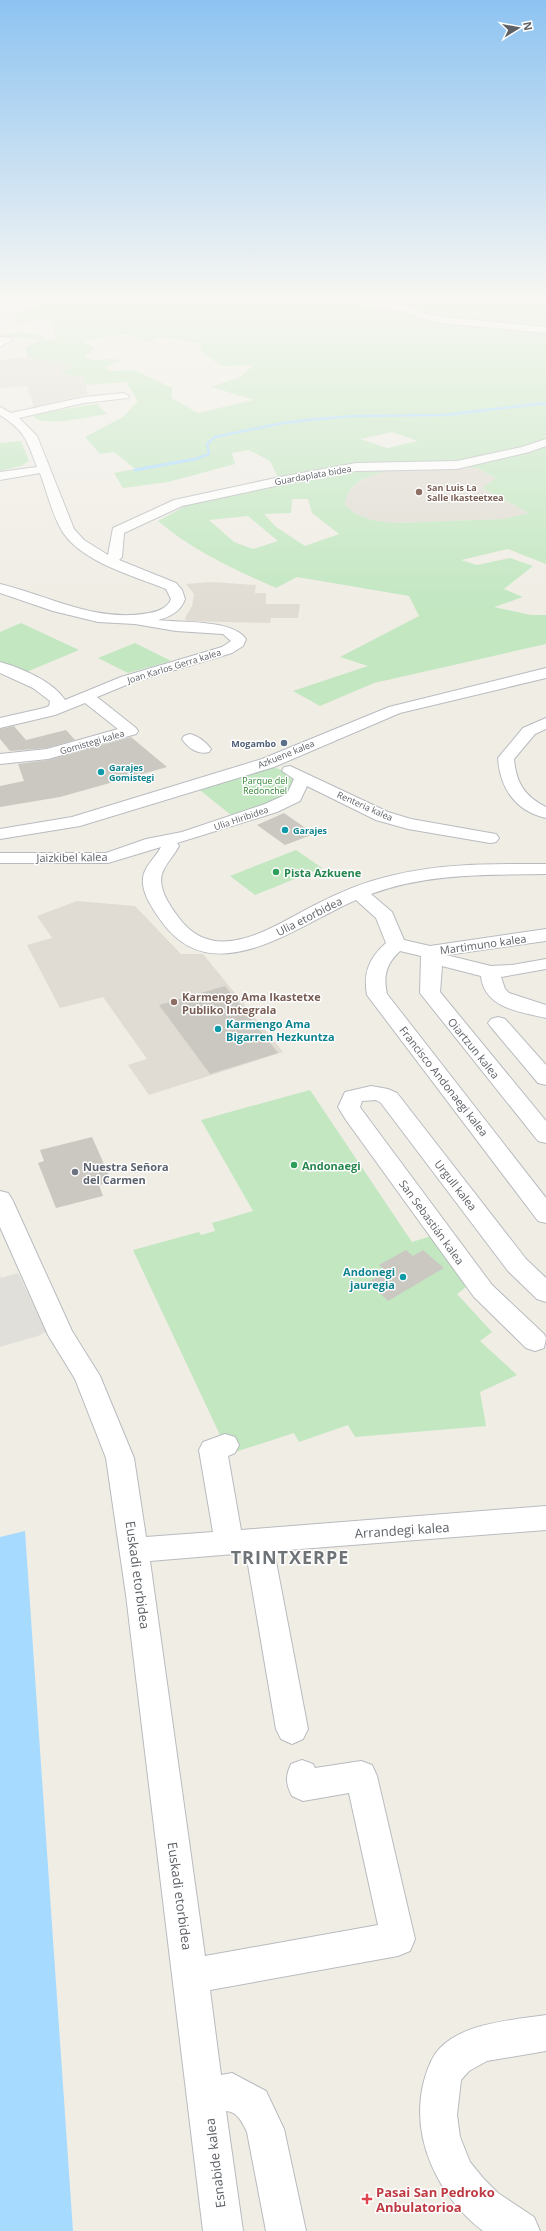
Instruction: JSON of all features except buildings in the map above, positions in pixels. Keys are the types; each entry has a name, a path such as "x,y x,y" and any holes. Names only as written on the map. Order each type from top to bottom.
{"street":[{"path":"11,416 79,401"},
{"path":"0,410 11,416 26,428 32,436 38,447 44,469 72,536 88,550 170,586 178,594 177,603 167,611 152,617 132,621 100,619 0,588"},
{"name":"Guardaplata bidea","path":"109,560 115,558 118,531 178,503 280,481 356,467 444,466 475,462 525,450 546,442"},
{"path":"0,476 44,469"},
{"name":"Joan Karlos Gerra kalea","path":"0,723 41,715 126,680 227,650 238,643 239,639 234,634 226,630 176,627 132,621"},
{"path":"0,667 38,685 54,695 58,700 56,709"},
{"name":"Azkuene kalea","path":"0,834 74,822 268,762 395,710 546,673"},
{"name":"Gomistegi kalea","path":"0,759 48,754 130,731 87,697"},
{"path":"543,726 529,731 506,758 506,770 511,787 522,800 546,813"},
{"name":"Renteria kalea","path":"268,762 303,777 382,816 408,824 490,838"},
{"name":"Ulia Hiribidea","path":"166,841 186,836 271,808 294,797 303,777"},
{"name":"Jaizkibel kalea","path":"0,858 108,858 166,841"},
{"name":"Ulia etorbidea","path":"166,841 170,846 152,877 152,890 175,927 184,936 196,943 210,946 228,946 258,941 358,892 397,880 434,874 546,869"},
{"path":"358,892 386,916 396,944"},
{"name":"Martimuno kalea","path":"396,944 431,955 546,935"},
{"name":"Francisco Andonaegi kalea","path":"396,944 382,956 376,968 374,981 377,995 417,1045 546,1215"},
{"path":"431,955 491,972 512,971 543,964"},
{"name":"Oiartzun kalea","path":"431,955 433,962 428,981 430,994 546,1136"},
{"path":"491,972 491,980 500,996 508,1002 546,1012"},
{"path":"498,1023 546,1078"},
{"name":"Urgull kalea","path":"358,1094 378,1093 389,1098 517,1265 546,1293"},
{"name":"San Sebastián kalea","path":"358,1094 350,1101 349,1107 354,1115 483,1291 535,1342"},
{"name":"Euskadi etorbidea","path":"0,1199 28,1265 61,1335 87,1376 120,1458 134,1550 206,2095"},
{"path":"225,1445 213,1450 228,1543"},
{"name":"Arrandegi kalea","path":"134,1550 546,1518"},
{"path":"258,1540 292,1729"},
{"path":"191,1976 398,1939 369,1774 303,1785 302,1775"},
{"path":"520,2231 499,2221 475,2201 456,2175 443,2144 438,2108 443,2075 454,2059 469,2049 489,2043 546,2032"},
{"path":"206,2095 232,2092 253,2104 265,2129 286,2231"},
{"name":"Esnabide kalea","path":"206,2095 223,2231"}],"shaded area":[{"path":"32,401 58,401 34,407"},
{"name":"San Luis La Salle Ikasteetxea","path":"477,468 496,478 483,489 529,513 503,519 394,523 371,520 354,513 345,505 346,496 354,486 370,475 389,470"},
{"path":"211,582 256,585 255,593 266,593 266,604 300,604 298,618 271,618 270,623 185,620 192,606 194,594 186,584"},
{"name":"Karmengo Ama Ikastetxe Publiko Integrala","path":"77,901 135,906 181,954 203,954 283,1052 149,1095 128,1065 147,1059 103,997 60,1008 27,945 52,938 37,916"},
{"path":"18,1273 46,1332 38,1336 0,1347 0,1275 1,1278"}],"green space":[{"path":"138,401 177,401 198,413 249,401 546,401 546,564 508,549 461,560 477,565 510,558 533,566 504,589 523,597 494,607 531,615 546,615 546,644 374,683 320,706 293,691 368,666 340,657 419,616 409,596 297,577 276,588 214,559 185,541 158,521 187,505 281,484 270,461 249,450 232,453 235,464 168,482 123,488 114,473 135,469 114,452 100,454 85,437 123,417","holes":["392,432 418,441 387,448 360,439","443,467 477,468 496,478 482,488 529,513 503,519 394,523 371,520 354,513 345,505 350,490 363,480 380,473 400,469","292,499 308,499 312,513 339,534 305,546 276,527 264,514 291,513","248,516 278,541 253,549 234,542 209,520"]},
{"path":"97,404 107,414 80,419 57,421 39,420 34,417 35,414"},
{"path":"21,441 29,461 21,466 0,471 0,443"},
{"path":"21,623 79,650 24,673 0,661 0,632"},
{"path":"135,643 171,661 128,673 98,658"},
{"name":"Parque del Redonchel","path":"268,765 300,777 290,795 231,815 196,787"},
{"path":"296,850 322,868 255,895 230,876"},
{"path":"310,1090 412,1242 441,1233 475,1280 457,1294 492,1332 480,1341 517,1375 480,1392 486,1426 355,1437 348,1425 299,1442 294,1433 229,1454 133,1250 199,1232 201,1235 215,1231 212,1223 253,1211 201,1120"}],"water":[{"path":"25,1531 73,2231 0,2231 0,1537"}],"waterway":[{"path":"193,460 209,454 207,444 215,437 283,423 354,416 445,415 546,403"},
{"path":"135,470 195,459"}],"place":[{"name":"San Luis La Salle Ikasteetxea","path":"419,492"},
{"name":"Mogambo","path":"284,743"},
{"name":"Garajes Gomistegi","path":"101,772"},
{"name":"Garajes","path":"285,830"},
{"name":"Pista Azkuene","path":"276,872"},
{"name":"Karmengo Ama Ikastetxe Publiko Integrala","path":"174,1002"},
{"name":"Karmengo Ama Bigarren Hezkuntza","path":"218,1029"},
{"name":"Andonaegi","path":"294,1165"},
{"name":"Nuestra Señora del Carmen","path":"75,1172"},
{"name":"Andonegi jauregia","path":"403,1277"},
{"name":"Pasai San Pedroko Anbulatorioa","path":"367,2199"}],"district":[{"name":"TRINTXERPE","path":"290,1557"}]}
